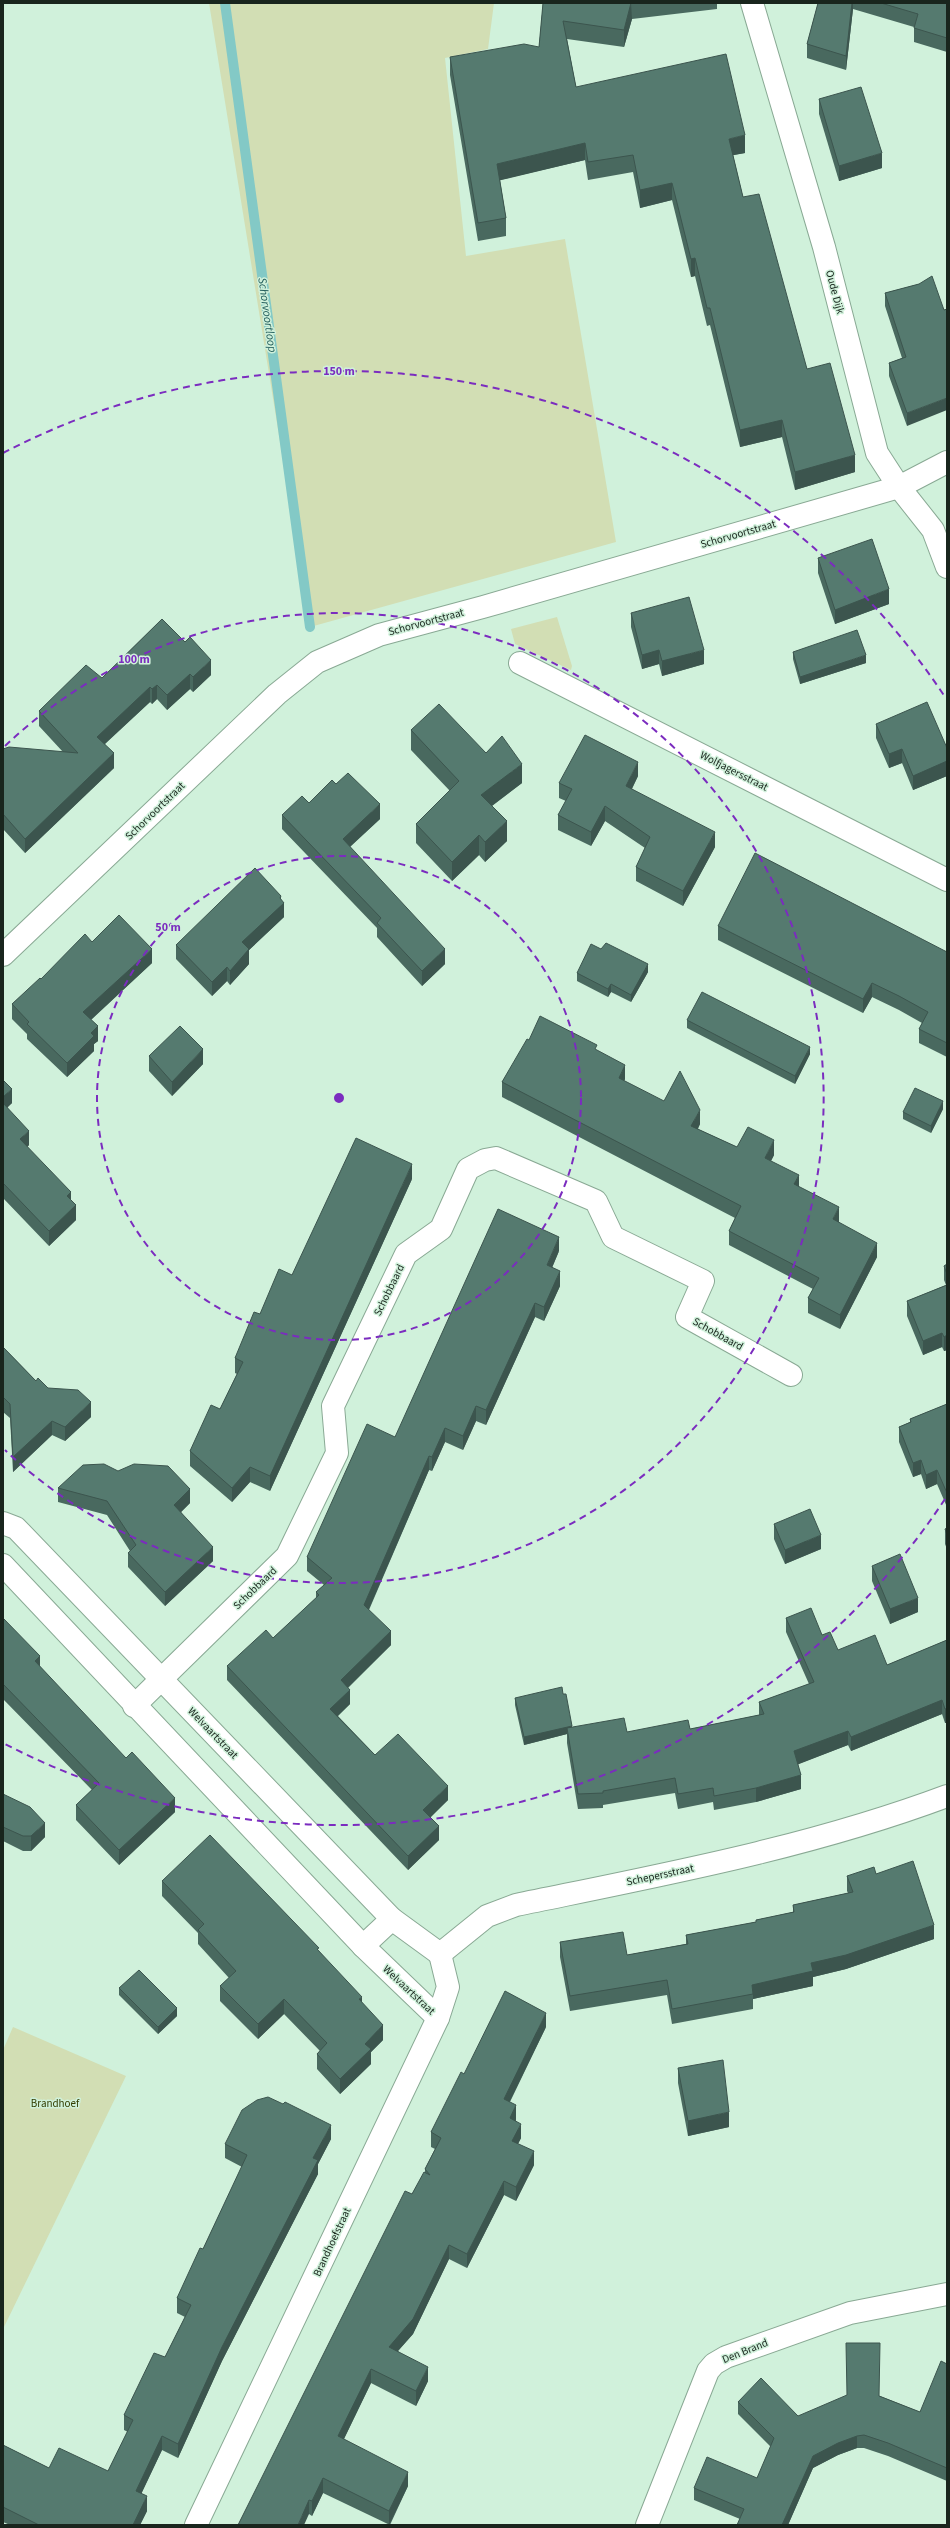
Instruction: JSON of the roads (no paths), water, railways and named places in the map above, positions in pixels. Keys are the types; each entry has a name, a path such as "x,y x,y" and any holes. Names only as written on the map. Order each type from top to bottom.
{"street":[{"name":"Oude Dijk","path":"752,3 824,247 877,453 899,487 933,530 947,567"},
{"name":"Schorvoortstraat","path":"3,956 277,694 317,662 379,635 483,607 899,487 947,462"},
{"name":"Wolfjagersstraat","path":"520,663 947,880"},
{"name":"Schobbaard","path":"161,1680 287,1556 337,1453 333,1406 406,1254 441,1229 468,1169 478,1163 496,1158 596,1201 613,1237 703,1281 686,1317 791,1375"},
{"name":"Welvaartstraat","path":"3,1523 16,1528 392,1919"},
{"name":"Welvaartstraat","path":"3,1566 134,1706 226,1799 363,1946 438,2018"},
{"path":"134,1706 161,1680"},
{"name":"Schepersstraat","path":"440,1954 487,1916 516,1905 753,1855 839,1832 947,1796"},
{"path":"363,1946 392,1919 440,1954"},
{"name":"Brandhoefstraat","path":"196,2525 438,2018 448,1988 440,1954"},
{"name":"Den Brand","path":"646,2525 708,2371 714,2364 726,2357 850,2313 947,2294"}],"waterway":[{"name":"Schorvoortloop","path":"225,3 310,627"}],"park label":[{"name":"Brandhoef","path":"55,2103"}]}
